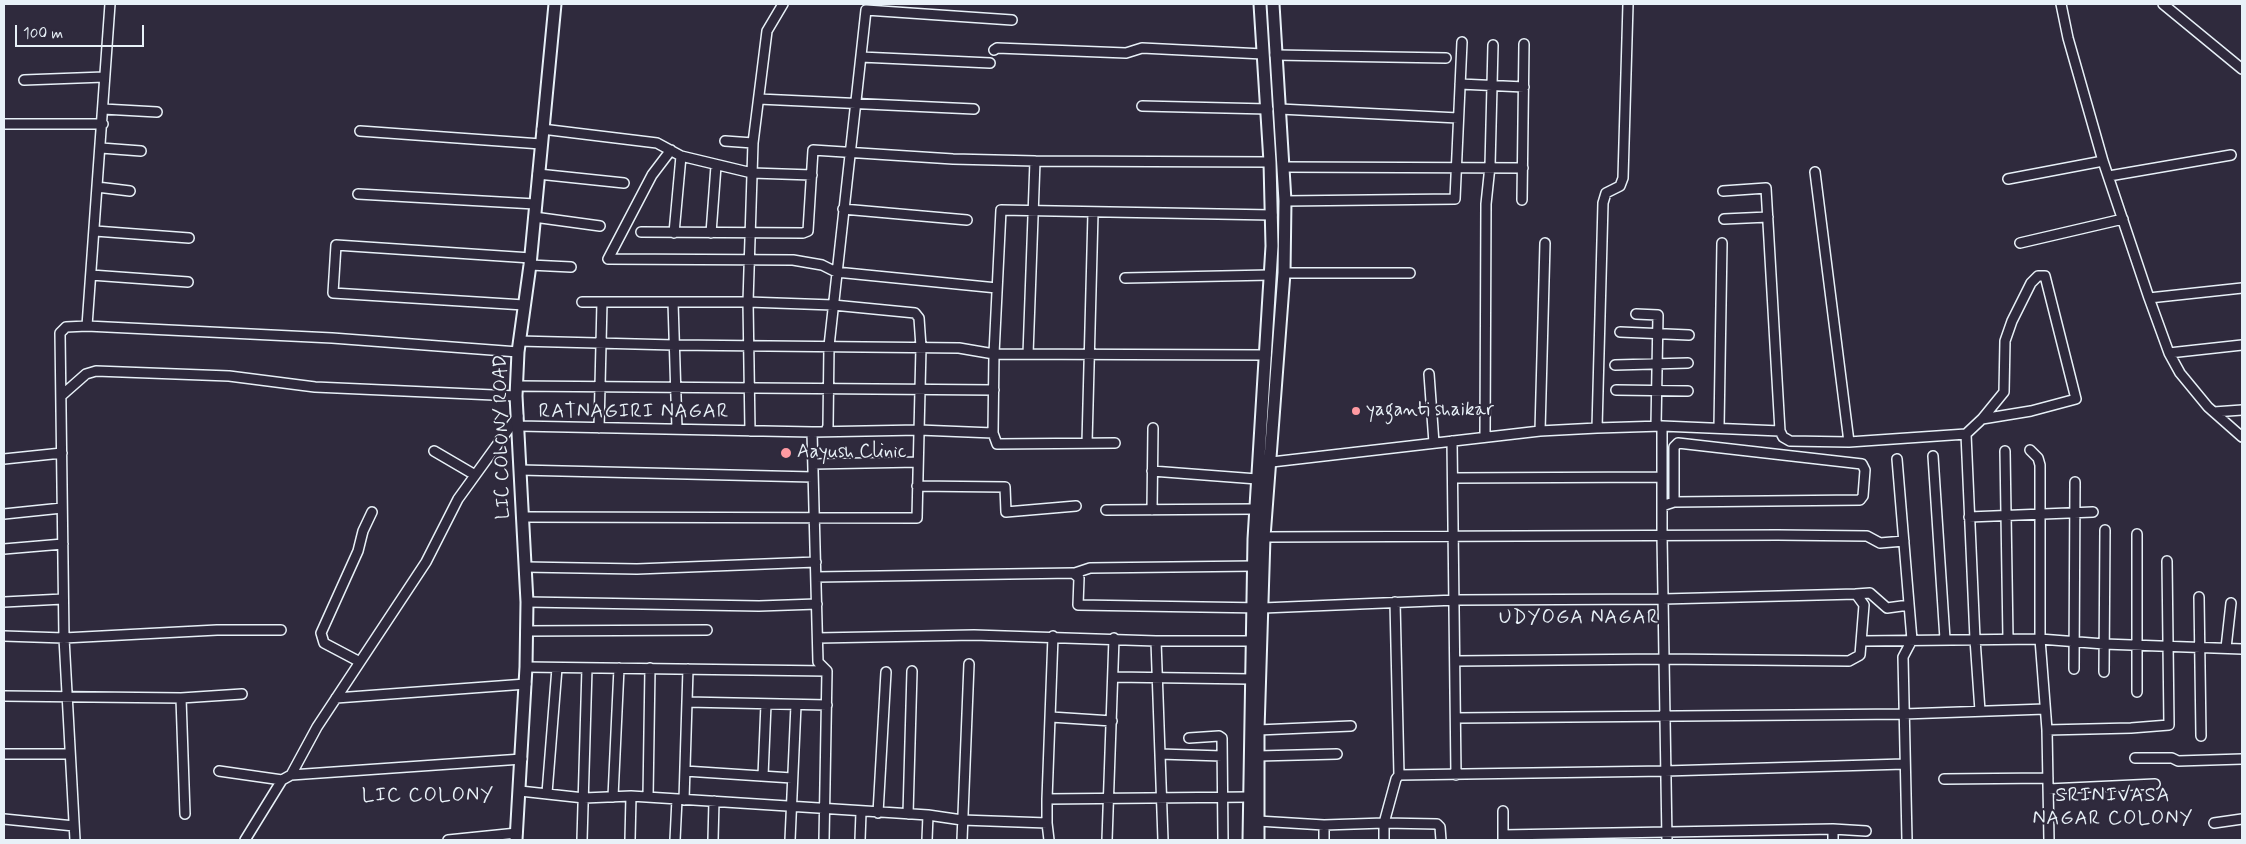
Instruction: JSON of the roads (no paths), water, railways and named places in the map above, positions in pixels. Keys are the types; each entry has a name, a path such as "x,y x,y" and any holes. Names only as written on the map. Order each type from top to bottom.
{"main road":[{"name":"LIC COLONY ROAD","path":"517,837 526,684 525,567 517,391 519,347 530,261 555,4"},
{"path":"1258,840 1258,608 1264,538 1266,355 1272,215 1268,109 1260,4"},
{"path":"1249,840 1252,641 1258,608 1254,566 1255,509 1257,479 1264,463 1284,273 1284,167 1273,4"}],"street":[{"path":"88,326 110,4"},
{"path":"750,431 748,302 753,143 767,31 783,4"},
{"path":"1597,428 1603,203 1606,193 1620,186 1623,178 1628,4"},
{"path":"2061,4 2068,38 2103,161 2148,298 2169,353 2180,374 2214,412 2242,436"},
{"path":"2163,4 2242,69"},
{"path":"826,431 828,426 829,346 836,272 866,10 1012,20"},
{"path":"1285,201 1455,199 1462,42"},
{"path":"1522,200 1524,44"},
{"path":"1484,438 1486,204 1490,166 1492,45"},
{"path":"994,50 997,48 1126,53 1142,48 1263,54"},
{"path":"1275,55 1446,58"},
{"path":"861,57 990,63"},
{"path":"24,80 104,77"},
{"path":"1460,84 1524,87"},
{"path":"759,99 855,105 974,109"},
{"path":"1142,106 1268,109"},
{"path":"1280,109 1458,118"},
{"path":"103,110 157,112"},
{"path":"4,124 103,124"},
{"path":"542,128 657,143 681,156 716,166 752,173 812,175"},
{"path":"360,131 541,144"},
{"path":"725,141 753,143"},
{"path":"101,148 141,151"},
{"path":"671,150 652,175 608,259 806,261 822,265 836,272 997,288"},
{"path":"642,232 803,233 808,231 813,150 1035,161 1270,162"},
{"path":"2109,176 2231,155"},
{"path":"674,233 681,156"},
{"path":"1028,354 1035,161"},
{"path":"2008,179 2103,161"},
{"path":"711,233 716,166"},
{"path":"1284,167 1490,166 1523,168"},
{"path":"1815,172 1849,442"},
{"path":"538,174 624,183"},
{"path":"97,187 130,191"},
{"path":"1723,191 1766,188 1780,431 1783,437 1790,441 1849,442 1966,434 1982,419 2004,392 2005,341 2012,321 2031,283 2038,276 2045,276 2076,399 2031,411 1982,419"},
{"path":"358,194 535,204"},
{"path":"842,209 967,220"},
{"path":"1115,443 997,444 993,433 994,354 1001,210 1272,215"},
{"path":"1087,443 1093,213"},
{"path":"534,217 600,226"},
{"path":"1724,219 1768,218"},
{"path":"2020,243 2123,219"},
{"path":"94,231 189,238"},
{"path":"1540,431 1545,243"},
{"path":"1719,428 1722,244"},
{"path":"524,305 333,293 336,245 530,261 571,267"},
{"path":"1284,273 1410,273"},
{"path":"1125,278 1270,275"},
{"path":"91,276 188,282"},
{"path":"2148,298 2242,288"},
{"path":"522,517 917,518 921,347 919,318 915,313 833,305 748,302 582,302"},
{"path":"599,428 602,302"},
{"path":"673,302 677,430"},
{"path":"1636,314 1658,315 1656,391 1662,477 1663,659 1667,836"},
{"path":"74,840 64,638 60,332 66,327 88,326 519,347 601,343 959,348 994,354 1266,355"},
{"path":"1620,332 1689,335"},
{"path":"2169,353 2242,344"},
{"path":"1615,365 1688,363"},
{"path":"61,396 86,374 96,371 229,376 315,387 517,391 600,387 994,390"},
{"path":"1429,374 1434,443"},
{"path":"1616,390 1688,391"},
{"path":"2214,412 2242,410"},
{"path":"245,840 426,562 458,499 519,421 599,428 677,430 812,432 919,430 993,433"},
{"path":"1264,463 1540,431 1659,426 1780,431"},
{"path":"1152,510 1153,428"},
{"path":"812,432 818,662 827,671 824,840"},
{"path":"1966,434 1980,711"},
{"path":"1452,441 1456,600 1456,775"},
{"path":"1662,506 1674,502 1860,500 1863,496 1865,470 1862,464 1678,443 1674,447 1674,502"},
{"path":"2030,450 2038,458 2040,465 2040,639 2047,730 2049,840"},
{"path":"434,451 475,475"},
{"path":"2005,451 2008,639"},
{"path":"4,459 62,453"},
{"path":"1933,456 1945,640"},
{"path":"1897,459 1912,640 1903,657 1907,840"},
{"path":"813,464 918,462"},
{"path":"520,470 813,477"},
{"path":"1152,471 1257,479"},
{"path":"1453,478 1662,477"},
{"path":"2074,669 2075,482"},
{"path":"918,486 1005,487 1006,512 1076,506"},
{"path":"4,514 62,508"},
{"path":"1106,510 1255,509"},
{"path":"1969,517 2074,511 2093,512"},
{"path":"360,662 324,643 321,632 358,551 363,531 372,512"},
{"path":"2104,672 2105,530"},
{"path":"2137,534 2137,692"},
{"path":"1264,538 1867,536 1880,543 1904,542"},
{"path":"4,549 63,544"},
{"path":"2047,730 2169,725 2167,561"},
{"path":"525,567 637,569 816,562"},
{"path":"816,577 1076,573 1090,568 1254,566"},
{"path":"1076,573 1079,578 1078,605 1258,608 1456,600 1663,599 1870,593 1887,608 1909,605"},
{"path":"1456,661 1663,659 1849,661 1860,656 1863,641 1864,605 1856,594"},
{"path":"2199,597 2201,736"},
{"path":"4,602 64,599"},
{"path":"526,602 759,606 817,604"},
{"path":"1384,840 1384,823 1396,779 1399,775 1395,602"},
{"path":"2226,648 2231,603"},
{"path":"4,636 64,638 217,630 281,630"},
{"path":"526,631 707,630"},
{"path":"818,638 974,635 1114,638 1156,641 1252,641"},
{"path":"1049,840 1047,799 1053,636"},
{"path":"1107,840 1114,638"},
{"path":"1863,641 1975,638 2040,639 2104,644 2242,649"},
{"path":"1156,641 1163,840"},
{"path":"962,840 969,664"},
{"path":"526,667 827,671"},
{"path":"547,794 557,668"},
{"path":"582,840 588,668"},
{"path":"613,797 620,668"},
{"path":"648,798 650,668"},
{"path":"675,840 685,771 688,669"},
{"path":"908,814 912,671"},
{"path":"878,813 886,672"},
{"path":"1114,677 1251,679"},
{"path":"336,698 526,684"},
{"path":"4,696 181,698 242,694"},
{"path":"181,698 185,814"},
{"path":"687,702 827,706"},
{"path":"763,776 766,704"},
{"path":"790,840 796,705"},
{"path":"1456,718 1904,714 2046,709"},
{"path":"1051,717 1112,722"},
{"path":"1258,730 1351,726"},
{"path":"1190,738 1219,736 1222,738 1223,840"},
{"path":"4,754 70,754"},
{"path":"1160,754 1222,756"},
{"path":"1258,756 1337,754"},
{"path":"2135,758 2172,758 2178,761 2242,759"},
{"path":"219,771 286,778 522,759"},
{"path":"1399,775 1665,772 1904,764"},
{"path":"685,771 792,778"},
{"path":"1944,779 2048,778"},
{"path":"2048,789 2154,784"},
{"path":"520,791 584,798 631,796 928,815 962,820 1047,823"},
{"path":"630,840 631,796"},
{"path":"1047,799 1249,797"},
{"path":"713,840 714,801"},
{"path":"1503,811 1503,838 1667,836 1833,829 1866,831"},
{"path":"860,840 861,812"},
{"path":"927,840 928,815"},
{"path":"4,819 74,826"},
{"path":"2214,824 2242,819"},
{"path":"1258,821 1324,826 1384,823 1437,824 1440,827 1441,840"},
{"path":"1324,826 1324,840"},
{"path":"1833,829 1833,840"},
{"path":"448,840 517,837"}],"place":[{"name":"yaganti shaikar","path":"1356,411"},
{"name":"Aayush Clinic","path":"786,453"}],"district":[{"name":"RATNAGIRI NAGAR","path":"634,413"},
{"name":"UDYOGA NAGAR","path":"1579,619"},
{"name":"LIC COLONY","path":"428,797"},
{"name":"SRINIVASA NAGAR COLONY","path":"2113,808"}]}
